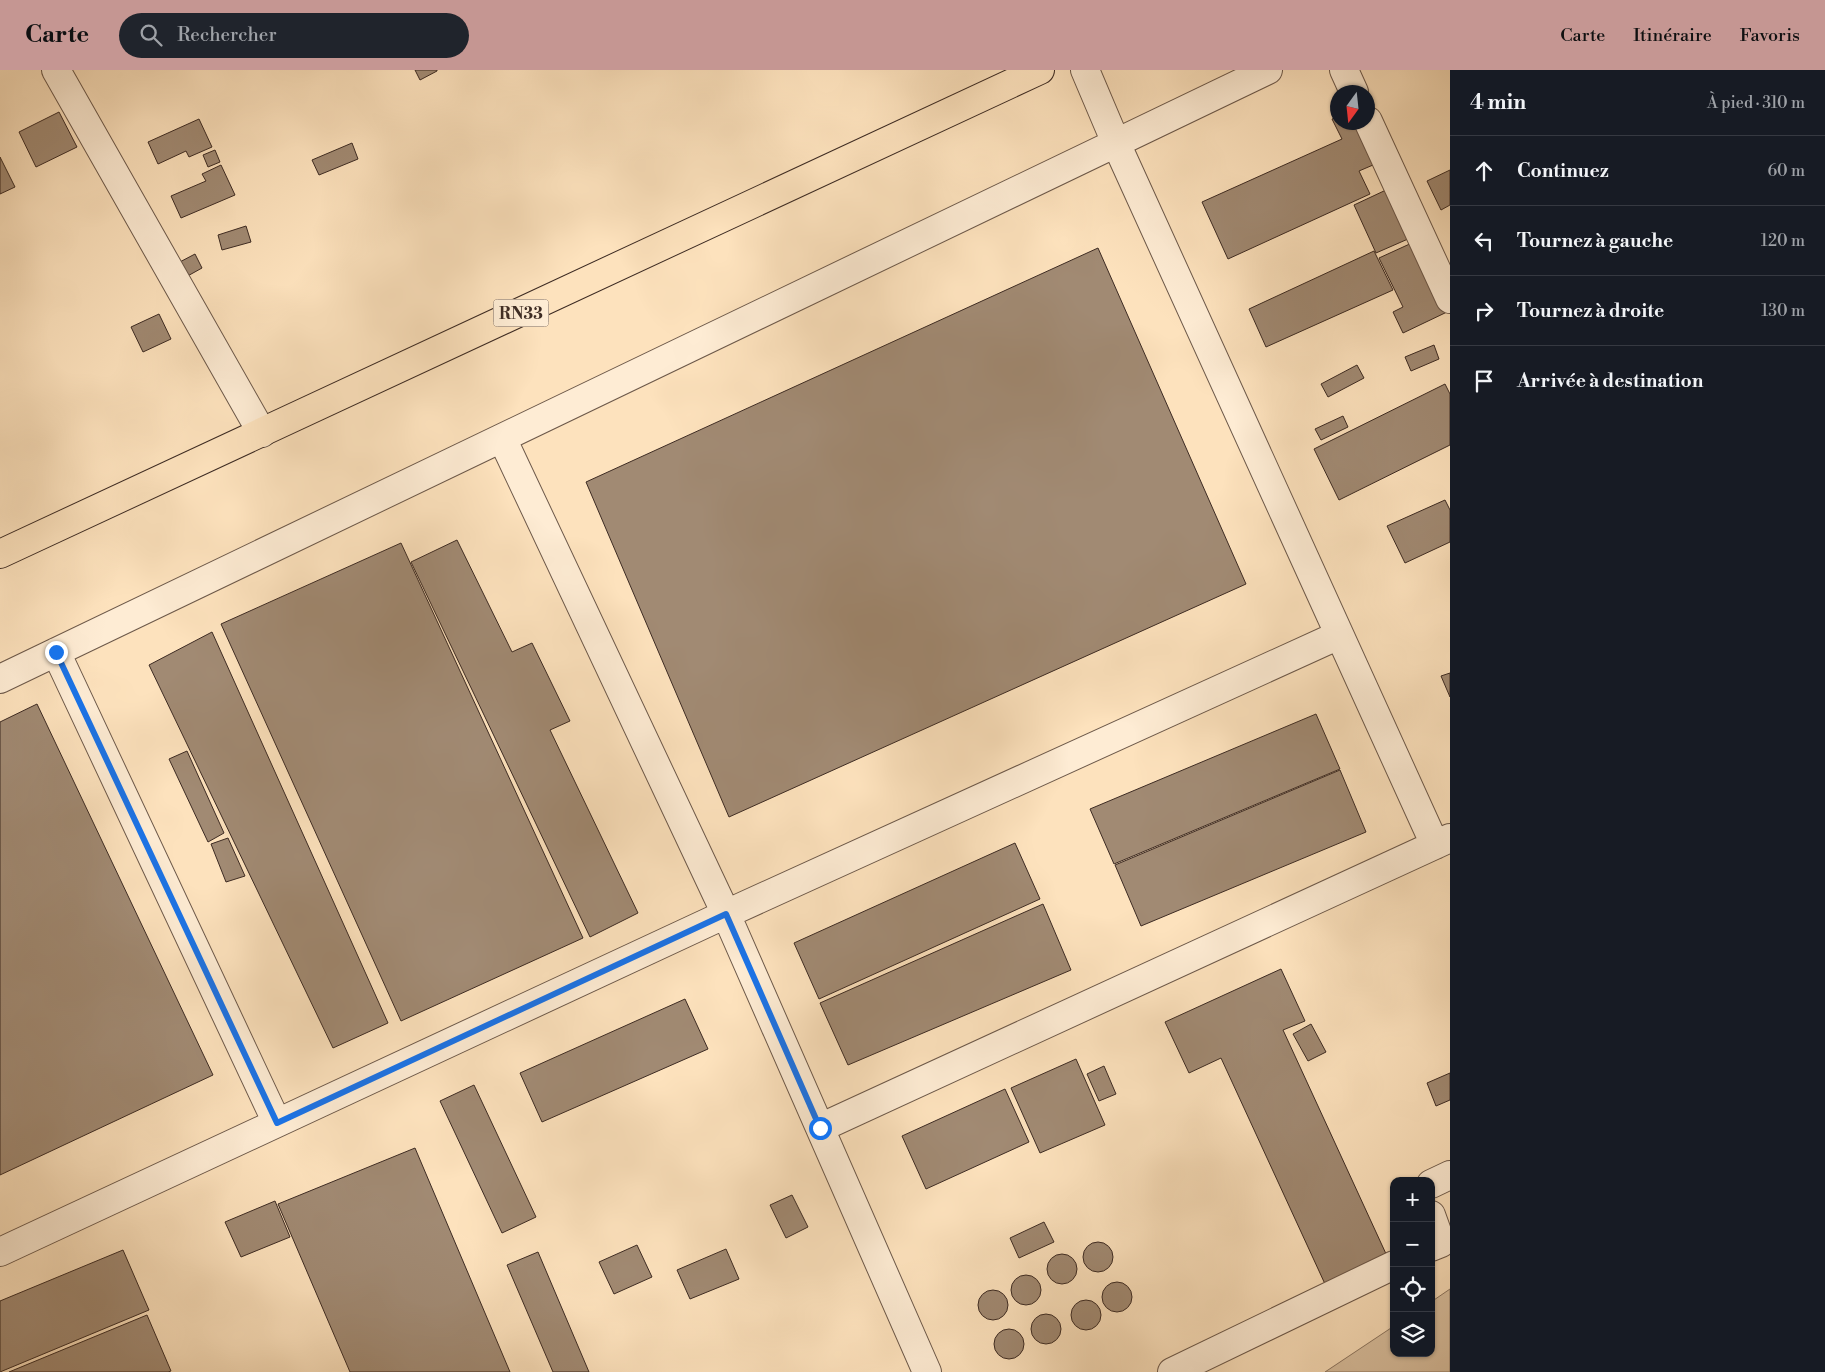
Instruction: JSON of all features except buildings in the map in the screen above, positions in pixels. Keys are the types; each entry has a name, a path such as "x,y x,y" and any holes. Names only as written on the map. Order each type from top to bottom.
{"main road":[{"name":"RN33","path":"0,554 1040,70"}],"street":[{"path":"56,70 262,433"},
{"path":"820,1128 1442,842 1339,636 1116,143 1085,70"},
{"path":"0,679 1268,70"},
{"path":"1344,70 1351,85"},
{"path":"1372,130 1450,299"},
{"path":"502,438 726,914 927,1372"},
{"path":"0,1252 726,914 1339,636"},
{"path":"56,652 277,1123"},
{"path":"1435,1182 1450,1176"},
{"path":"1435,1226 1441,1243 1435,1245"},
{"path":"1172,1372 1392,1267"}],"shaded area":[{"path":"1450,1289 1450,1372 1325,1372 1390,1329 1390,1357 1435,1357 1435,1299"}],"route":[{"path":"56,652 277,1123 726,914 820,1128"}]}
